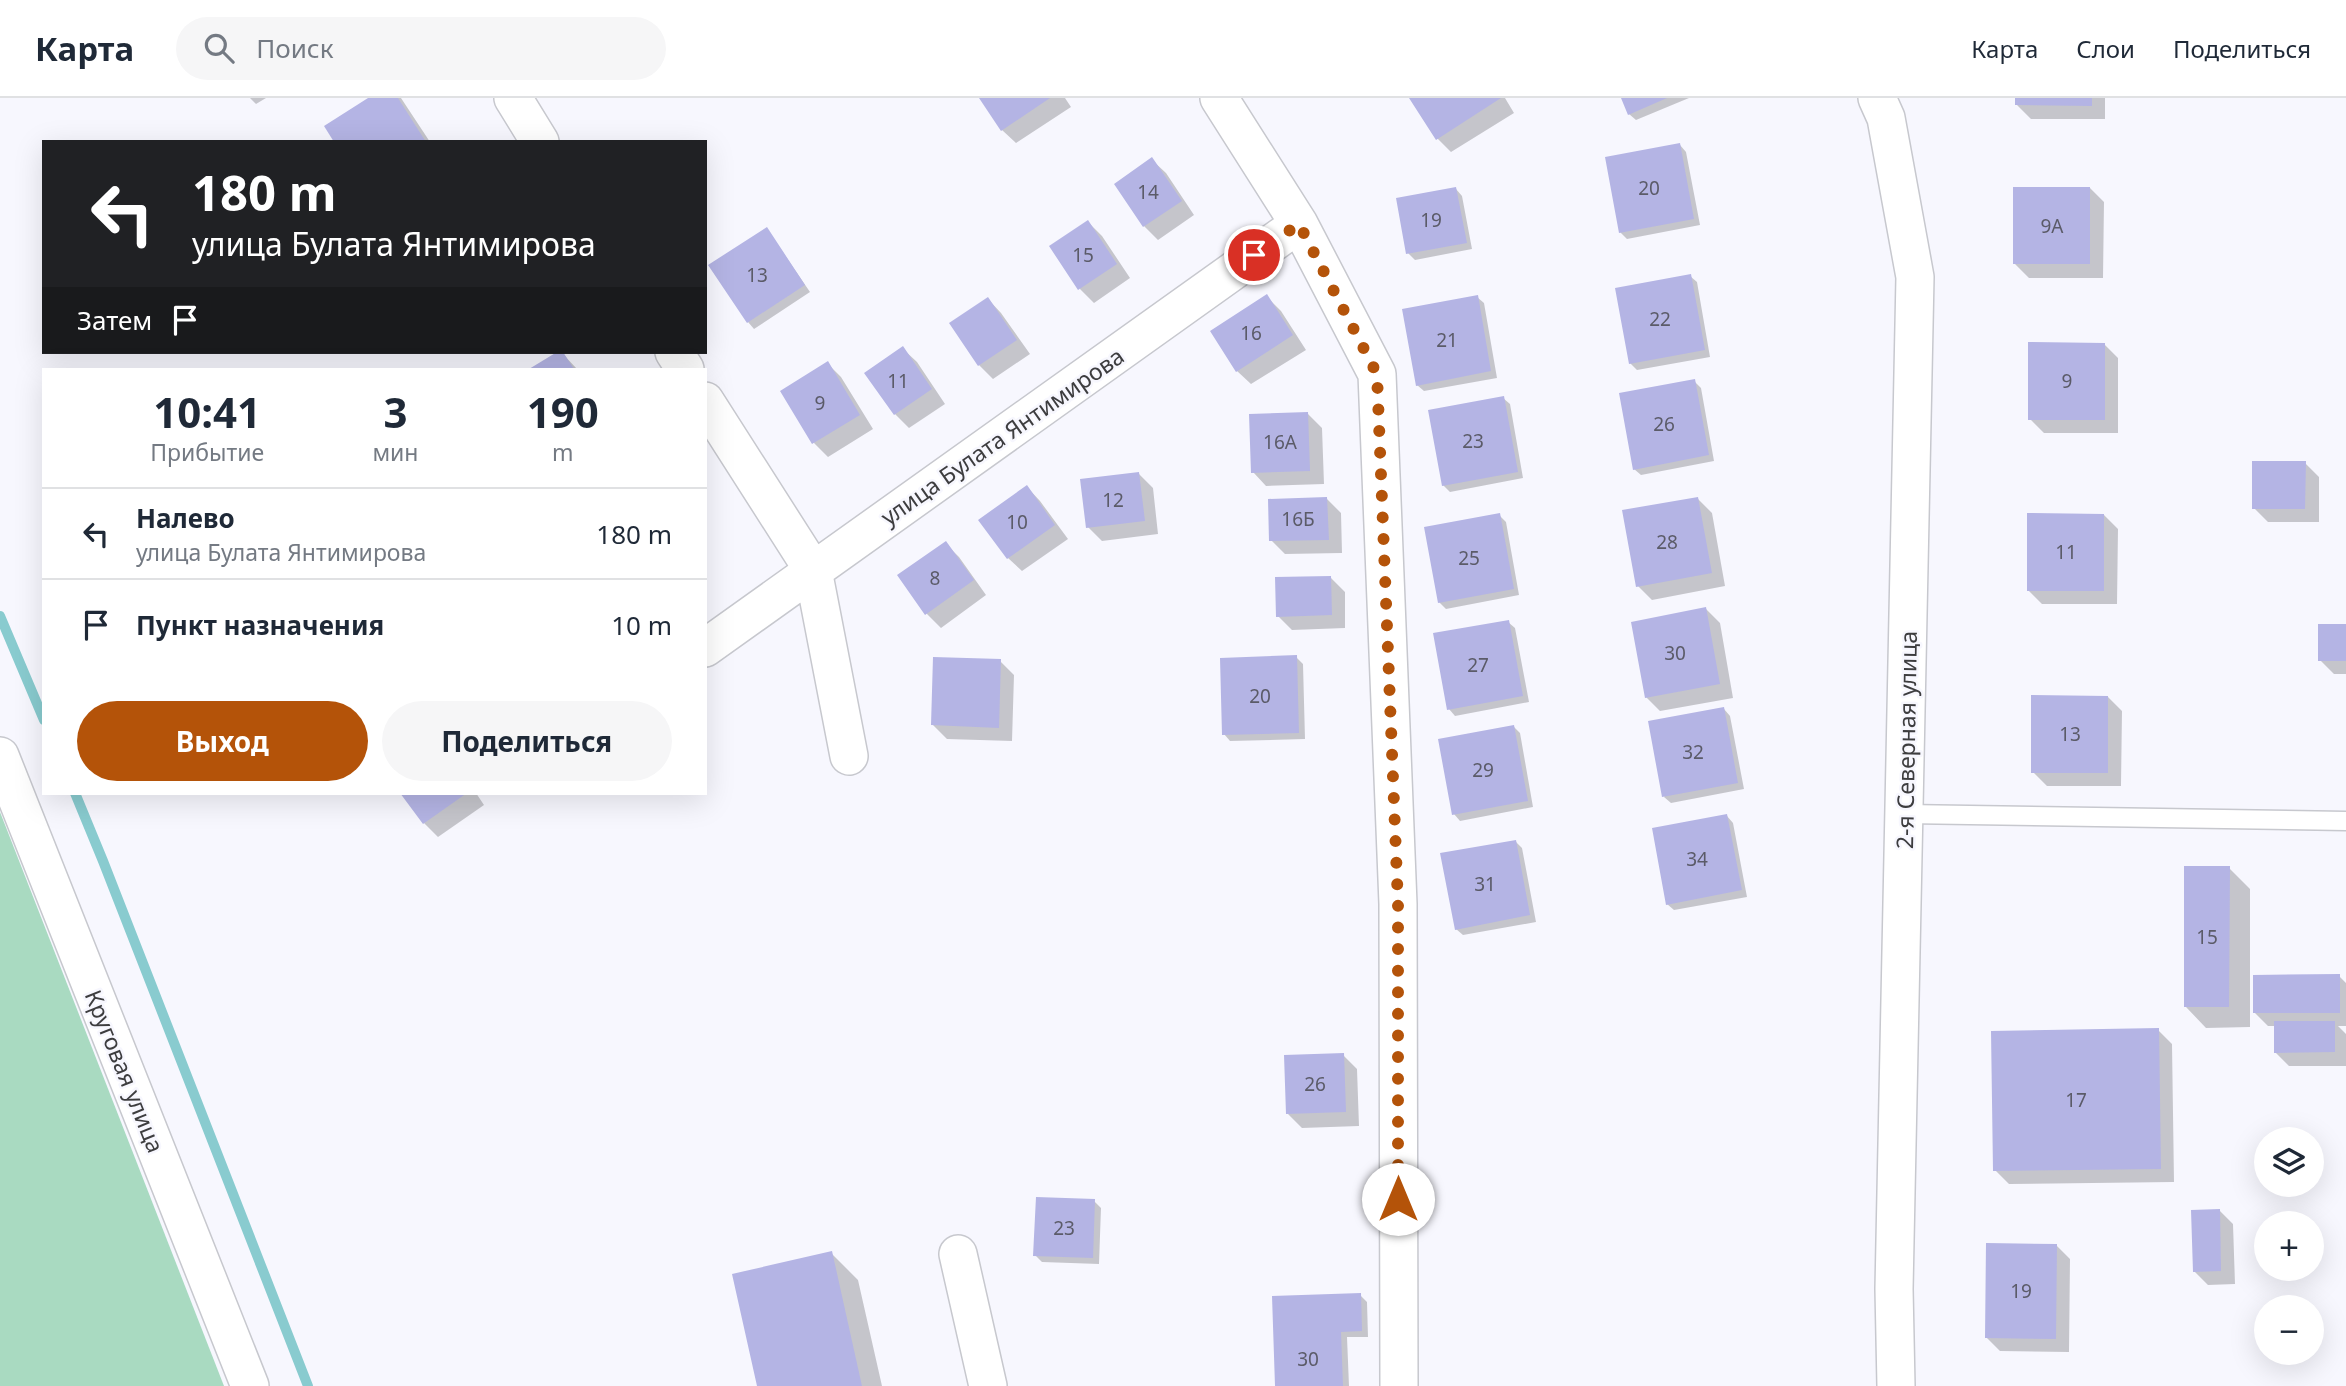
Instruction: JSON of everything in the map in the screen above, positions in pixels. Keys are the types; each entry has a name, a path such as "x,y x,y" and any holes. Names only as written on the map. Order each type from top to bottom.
{"street":[{"path":"513,98 539,140"},
{"path":"1219,98 1299,224 1377,374 1398,904 1399,1386"},
{"name":"2-я Северная улица","path":"1877,98 1886,118 1915,277 1894,1289 1896,1386"},
{"name":"улица Булата Янтимирова","path":"707,647 1299,224"},
{"path":"707,404 813,570 849,756"},
{"name":"Круговая улица","path":"0,756 250,1386"},
{"path":"958,1254 988,1386"}],"lane":[{"path":"1905,814 2346,821"}],"green space":[{"path":"0,812 224,1386 0,1386"}],"building":[{"path":"368,98 398,98 425,140 333,140 324,126"},
{"path":"979,98 1050,98 1001,131"},
{"path":"1409,98 1501,98 1436,140"},
{"path":"1621,98 1667,98 1628,115"},
{"path":"2015,98 2092,98 2092,106 2015,105"},
{"path":"1680,143 1694,219 1619,233 1605,157"},
{"path":"1152,157 1182,201 1143,227 1114,184"},
{"path":"1456,187 1467,243 1406,254 1396,198"},
{"path":"2013,187 2090,187 2090,264 2013,264"},
{"path":"1088,220 1117,264 1078,290 1049,246"},
{"path":"767,227 805,285 747,323 708,265"},
{"path":"1691,274 1705,350 1629,364 1615,288"},
{"path":"1267,294 1293,335 1236,372 1210,331"},
{"path":"1478,295 1491,371 1416,386 1402,309"},
{"path":"988,297 1017,340 978,366 949,323"},
{"path":"2028,342 2105,343 2105,420 2028,420"},
{"path":"903,346 932,389 894,415 864,373"},
{"path":"554,354 564,354 573,368 531,368"},
{"path":"828,361 860,415 812,444 780,391"},
{"path":"1695,379 1709,455 1633,470 1619,393"},
{"path":"1504,396 1518,472 1442,486 1428,410"},
{"path":"1308,412 1310,471 1251,473 1249,414"},
{"path":"2252,461 2306,461 2305,509 2252,509"},
{"path":"1139,472 1145,521 1086,528 1080,479"},
{"path":"1027,485 1055,525 1007,559 978,520"},
{"path":"1327,497 1329,540 1269,541 1268,499"},
{"path":"1698,497 1712,573 1636,587 1622,510"},
{"path":"1500,513 1514,589 1438,603 1424,527"},
{"path":"2027,513 2104,514 2104,591 2027,591"},
{"path":"946,541 974,580 925,615 897,575"},
{"path":"1331,576 1332,615 1276,617 1275,577"},
{"path":"1706,607 1720,684 1645,698 1631,622"},
{"path":"1509,620 1523,696 1447,710 1433,633"},
{"path":"2318,624 2346,624 2346,661 2318,661"},
{"path":"1297,655 1299,733 1222,735 1220,658"},
{"path":"933,657 1001,659 999,728 931,725"},
{"path":"2031,695 2108,696 2108,773 2031,773"},
{"path":"1724,707 1738,783 1662,797 1648,721"},
{"path":"1514,725 1528,801 1452,815 1438,739"},
{"path":"401,795 464,795 423,824"},
{"path":"1727,814 1742,890 1666,905 1652,828"},
{"path":"1516,840 1530,915 1455,930 1440,853"},
{"path":"2184,866 2230,866 2229,1007 2184,1007"},
{"path":"2340,974 2340,1013 2253,1013 2253,975"},
{"path":"2274,1021 2335,1021 2335,1052 2274,1053"},
{"path":"2159,1028 2161,1169 1993,1171 1991,1031"},
{"path":"1344,1053 1346,1112 1286,1114 1284,1055"},
{"path":"1036,1197 1095,1199 1093,1258 1033,1256"},
{"path":"2220,1209 2221,1271 2193,1272 2191,1210"},
{"path":"1986,1243 2057,1244 2056,1339 1985,1338"},
{"path":"832,1251 862,1386 757,1386 732,1274"},
{"path":"1361,1293 1362,1331 1341,1332 1343,1386 1275,1386 1272,1296"}],"waterway":[{"path":"0,616 42,715"},
{"path":"76,795 308,1386"}],"route":[{"path":"1254,255 1299,224 1377,374 1398,904 1398,1199"}]}
